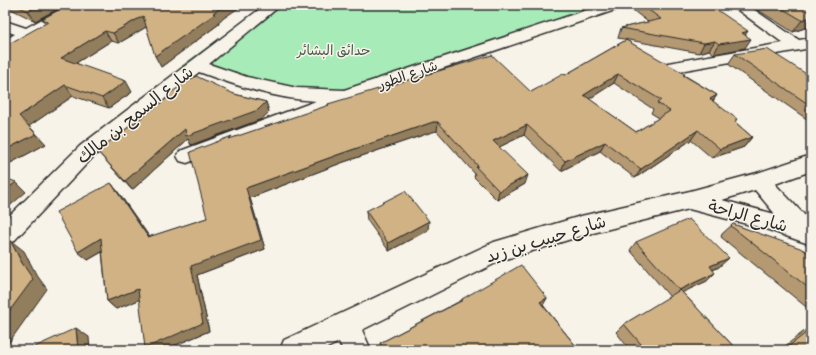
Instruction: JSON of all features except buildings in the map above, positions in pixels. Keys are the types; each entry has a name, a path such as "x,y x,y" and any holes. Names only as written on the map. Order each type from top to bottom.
{"street":[{"path":"5,46 78,5"},
{"name":"شارع السمح بن مالك","path":"5,235 87,151 274,5"},
{"name":"شارع الطور","path":"197,65 243,82 297,94 345,96 616,5"},
{"path":"738,5 804,45"},
{"path":"5,26 27,33"},
{"path":"668,68 804,45"},
{"path":"187,156 345,96"},
{"name":"شارع حبيب بن زيد","path":"294,350 351,338 494,252 581,226 690,200 759,181 811,163"},
{"name":"شارع الراحة","path":"759,181 809,234"},
{"name":"شارع الراحة","path":"690,200 766,220 809,234"}],"green space":[{"name":"حدائق البشائر","path":"265,5 617,5 340,96 261,88 182,66"}]}
